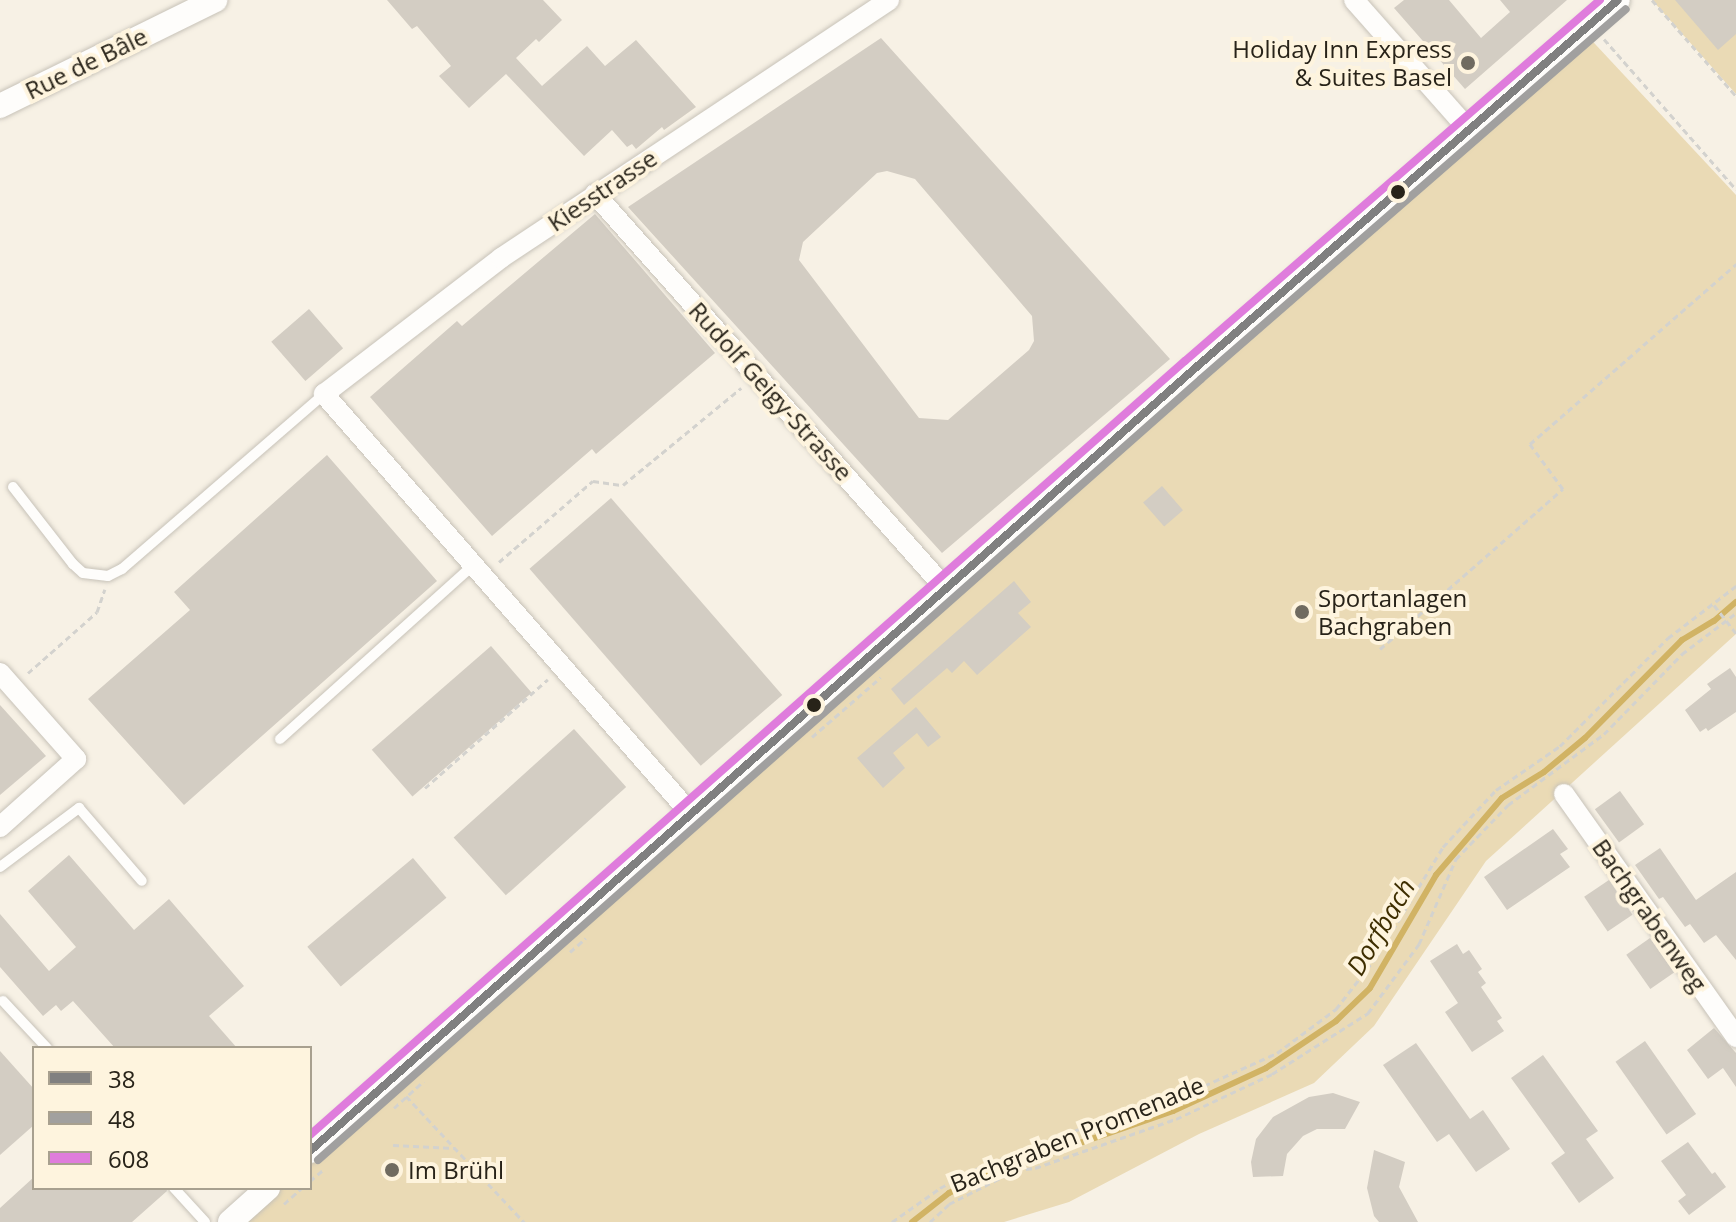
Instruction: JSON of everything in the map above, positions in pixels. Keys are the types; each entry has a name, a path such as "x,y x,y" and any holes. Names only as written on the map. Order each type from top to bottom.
{"street":[{"name":"Rue de Bâle","path":"0,106 215,0"},
{"name":"Kiesstrasse","path":"324,394 501,258 889,0"},
{"path":"1354,0 1468,129"},
{"path":"312,1149 1618,0"},
{"name":"Rudolf Geigy-Strasse","path":"595,194 946,589"},
{"path":"324,394 691,814"},
{"path":"0,673 76,759 0,827"},
{"name":"Bachgrabenweg","path":"1564,794 1736,1037"},
{"path":"230,1222 266,1190"}],"lane":[{"path":"13,487 83,573 111,575 122,569 324,394"},
{"path":"280,739 478,570"},
{"path":"0,867 79,808 142,881"},
{"path":"3,1001 45,1046"},
{"path":"176,1190 205,1222"}],"path":[{"path":"1652,0 1736,96"},
{"path":"1590,24 1736,189"},
{"path":"1380,649 1563,489 1530,444 1736,264"},
{"path":"478,570 593,481 623,485 756,375"},
{"path":"20,696 24,679 33,666 97,612 111,575"},
{"name":"Bachgraben Promenade","path":"892,1222 940,1188 982,1166 1087,1126 1168,1102 1277,1053 1336,1009 1377,956 1453,835 1496,790 1560,746 1668,638 1736,586"},
{"path":"1713,604 1736,633"},
{"name":"Bachgraben Promenade","path":"930,1222 949,1204 1016,1170 1035,1168 1176,1119 1272,1074 1368,1013 1419,944 1456,859 1508,805 1604,734 1682,654 1736,613"},
{"path":"425,788 563,666"},
{"path":"391,1080 524,1222"},
{"path":"393,1145 454,1148"}],"shaded area":[{"path":"1652,0 1736,0 1736,94"},
{"name":"Sportanlagen Bachgraben","path":"1582,30 1736,195 1736,634 1486,861 1374,1026 1314,1083 1199,1134 1069,1202 1004,1222 230,1222 266,1190 312,1190 312,1149"}],"building":[{"path":"387,0 543,0 562,20 516,58 542,86 587,46 605,66 636,40 696,107 664,130 662,127 636,149 632,144 627,147 612,130 584,156 506,74 469,108 439,76 451,66 417,26 412,29"},
{"name":"Holiday Inn Express & Suites Basel","path":"1404,0 1449,0 1481,38 1510,12 1500,0 1567,0 1465,89 1394,8"},
{"path":"1675,0 1736,0 1736,34 1718,50"},
{"path":"881,38 1170,359 942,553 628,207","holes":["887,171 915,179 1032,316 1034,341 1029,350 948,420 919,418 799,260 803,242 877,173"]},
{"path":"595,214 715,353 596,454 592,449 492,536 370,397 457,321 462,326"},
{"path":"309,309 343,348 305,381 271,342"},
{"path":"327,455 437,581 184,805 88,699 190,610 174,592"},
{"path":"1162,486 1183,510 1164,527 1143,502"},
{"path":"611,498 782,695 701,766 529,569"},
{"path":"1014,581 1031,602 1018,613 1031,627 977,675 964,661 952,673 947,668 904,705 891,689"},
{"path":"491,646 532,693 412,796 372,750"},
{"path":"1730,668 1736,677 1736,712 1708,731 1706,728 1700,732 1685,710 1711,689 1707,684"},
{"path":"0,705 46,756 0,795"},
{"path":"916,707 941,737 928,747 917,733 893,753 905,768 883,788 857,758"},
{"path":"574,729 626,787 506,895 454,837"},
{"path":"1620,791 1644,824 1619,842 1595,809"},
{"path":"1553,829 1568,849 1560,854 1570,867 1507,910 1484,877"},
{"path":"1660,848 1696,900 1736,872 1736,960 1716,935 1704,943 1690,924 1685,927 1663,897 1659,899 1635,865"},
{"path":"69,855 134,930 169,899 244,986 209,1016 235,1046 113,1046 73,1001 61,1011 56,1005 43,1016 0,967 0,914 49,971 76,947 28,891"},
{"path":"413,858 446,898 341,987 307,947"},
{"path":"1609,880 1632,915 1608,932 1584,897"},
{"path":"1650,938 1674,972 1650,989 1626,955"},
{"path":"1457,944 1463,954 1469,950 1482,969 1478,972 1486,983 1481,987 1502,1018 1497,1021 1504,1031 1472,1052 1445,1012 1458,1003 1430,961"},
{"path":"1714,1028 1736,1053 1736,1087 1723,1068 1708,1079 1687,1050"},
{"path":"1645,1041 1696,1114 1667,1135 1616,1062"},
{"path":"1416,1043 1470,1119 1483,1110 1510,1149 1476,1172 1449,1134 1437,1142 1383,1065"},
{"path":"0,1051 32,1087 32,1127 0,1155"},
{"path":"1543,1055 1598,1131 1586,1139 1614,1178 1579,1203 1551,1163 1565,1153 1511,1078"},
{"path":"1333,1093 1360,1102 1345,1129 1317,1129 1303,1136 1287,1154 1283,1176 1253,1177 1251,1162 1256,1139 1273,1117 1309,1097"},
{"path":"1688,1142 1726,1187 1689,1215 1678,1201 1686,1195 1661,1161"},
{"path":"1374,1150 1405,1162 1399,1187 1418,1222 1379,1222 1374,1216 1367,1188"},
{"path":"32,1179 32,1190 167,1191 132,1222 0,1222 0,1208"}],"waterway":[{"name":"Dorfbach","path":"912,1222 949,1193 987,1175 1173,1111 1266,1068 1336,1021 1370,988 1436,875 1502,798 1544,772 1585,738 1682,640 1714,621 1736,602"}],"transit line":[{"name":"608","path":"312,1133 1185,361 1600,0"},
{"name":"38","path":"312,1149 1193,370 1618,0"},
{"name":"48","path":"318,1160 1201,379 1626,9"}],"place":[{"name":"Holiday Inn Express & Suites Basel","path":"1468,63"},
{"name":"Sportanlagen Bachgraben","path":"1302,612"},
{"name":"Im Brühl","path":"392,1170"}]}
